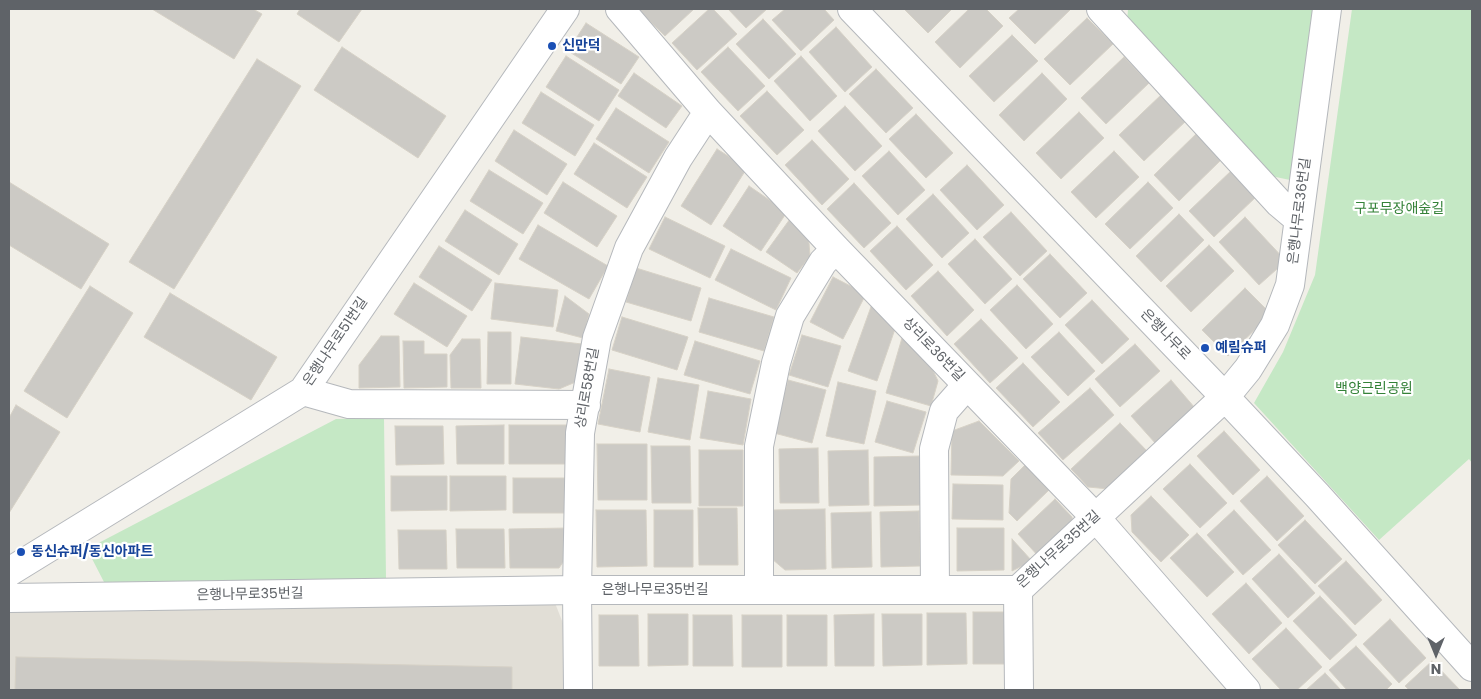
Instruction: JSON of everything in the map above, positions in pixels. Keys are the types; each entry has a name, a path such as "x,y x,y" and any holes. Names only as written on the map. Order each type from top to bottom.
{"street":[{"name":"은행나무로51번길","path":"9,572 303,390 565,9"},
{"name":"상리로36번길","path":"620,9 708,112 836,249 1096,518 1246,690"},
{"name":"은행나무로","path":"852,9 1225,397 1317,495 1472,667"},
{"name":"은행나무로36번길","path":"1225,397 1248,369 1275,325 1290,286 1327,9"},
{"path":"1108,12 1279,202 1298,219"},
{"name":"상리로58번길","path":"578,690 577,590 580,433 597,338 629,248 678,158 708,112"},
{"path":"759,590 759,446 776,363 790,316 823,262 836,249"},
{"path":"935,590 934,449 944,411 967,385"},
{"path":"303,390 349,404 586,405"},
{"name":"은행나무로35번길","path":"9,598 577,590 1018,590 1225,397"},
{"path":"1018,590 1019,690"}],"shaded area":[{"path":"555,603 566,631 565,690 9,690 9,612"}],"green space":[{"path":"1128,9 1316,9 1290,180 1271,176 1127,23"},
{"path":"1352,9 1472,9 1472,463 1469,459 1379,540 1254,403 1283,352 1315,275"},
{"path":"384,418 386,579 104,582 87,549 336,419"}],"building":[{"path":"152,9 253,9 262,14 234,59"},
{"path":"300,9 362,9 339,42 297,14"},
{"path":"638,9 694,9 665,36"},
{"path":"709,9 713,9 737,34 697,70 672,43"},
{"path":"728,9 767,9 746,28"},
{"path":"785,9 824,9 834,20 801,51 772,20"},
{"path":"904,9 952,9 928,33"},
{"path":"969,9 986,9 1003,26 960,68 935,42"},
{"path":"1019,9 1071,9 1035,44 1009,18"},
{"path":"1087,18 1113,44 1070,85 1044,59"},
{"path":"763,19 796,54 769,79 736,44"},
{"path":"586,23 639,57 621,84 568,51"},
{"path":"836,27 872,67 845,92 809,52"},
{"path":"1012,35 1038,61 994,102 969,76"},
{"path":"342,47 446,116 418,158 314,90"},
{"path":"728,47 765,86 738,111 701,72"},
{"path":"566,56 619,90 599,121 546,87"},
{"path":"801,56 837,96 810,121 774,81"},
{"path":"1124,57 1149,83 1106,124 1081,98"},
{"path":"257,59 301,86 174,289 129,262"},
{"path":"876,69 913,108 886,133 849,94"},
{"path":"634,73 682,106 666,128 618,96"},
{"path":"1042,73 1067,99 1024,141 999,115"},
{"path":"767,91 804,130 777,155 740,116"},
{"path":"541,92 594,125 575,156 522,123"},
{"path":"1162,94 1187,120 1144,161 1119,135"},
{"path":"845,106 882,146 855,171 818,131"},
{"path":"616,108 669,142 649,173 596,139"},
{"path":"1079,112 1104,138 1061,179 1036,153"},
{"path":"916,114 953,153 926,178 889,139"},
{"path":"514,130 567,164 547,195 495,161"},
{"path":"1197,133 1222,159 1179,201 1154,175"},
{"path":"812,140 849,179 822,205 785,165"},
{"path":"594,143 647,177 627,208 574,174"},
{"path":"717,149 747,168 711,225 681,206"},
{"path":"889,151 925,190 898,215 862,176"},
{"path":"1114,151 1139,177 1096,218 1071,192"},
{"path":"967,165 1004,205 977,230 940,190"},
{"path":"489,170 543,203 523,234 470,201"},
{"path":"1232,170 1257,196 1214,237 1189,211"},
{"path":"9,182 109,244 81,289 9,245"},
{"path":"563,182 617,216 597,247 544,213"},
{"path":"1148,182 1173,208 1130,249 1105,224"},
{"path":"854,183 891,223 864,248 827,209"},
{"path":"749,186 787,212 761,251 723,226"},
{"path":"933,194 969,233 942,258 906,219"},
{"path":"465,210 518,244 499,275 445,241"},
{"path":"1011,212 1047,251 1020,276 983,237"},
{"path":"1179,214 1204,240 1161,282 1136,256"},
{"path":"665,217 725,246 710,278 649,249"},
{"path":"1245,217 1286,261 1259,285 1219,242"},
{"path":"790,219 805,230 809,243 810,256 797,273 766,252"},
{"path":"538,225 608,266 589,299 519,259"},
{"path":"897,226 933,265 906,290 870,251"},
{"path":"975,239 1012,279 985,304 948,264"},
{"path":"1209,245 1234,271 1191,312 1166,286"},
{"path":"439,246 492,280 472,311 419,277"},
{"path":"731,249 791,278 776,310 715,280"},
{"path":"1050,254 1087,293 1060,318 1023,279"},
{"path":"636,268 701,288 691,321 626,302"},
{"path":"938,271 974,310 947,336 911,296"},
{"path":"833,277 866,294 843,339 810,322"},
{"path":"414,283 467,316 447,347 394,314"},
{"path":"495,283 558,290 553,327 491,319"},
{"path":"1017,285 1053,324 1026,349 990,310"},
{"path":"90,286 133,313 67,418 24,391"},
{"path":"1245,288 1271,314 1228,356 1202,330"},
{"path":"170,293 277,357 251,400 144,337"},
{"path":"565,296 589,314 583,338 556,331"},
{"path":"709,298 774,317 764,351 699,332"},
{"path":"1092,300 1129,339 1102,364 1065,325"},
{"path":"872,304 895,329 877,381 848,371"},
{"path":"622,317 688,337 677,370 612,350"},
{"path":"981,319 1018,358 990,383 954,344"},
{"path":"488,332 511,332 511,384 487,384"},
{"path":"1059,332 1095,371 1068,396 1031,357"},
{"path":"802,335 841,346 828,387 789,375"},
{"path":"381,336 399,336 400,387 359,388 359,365"},
{"path":"521,337 582,344 578,381 559,389 515,384"},
{"path":"902,338 930,364 938,381 931,406 886,393"},
{"path":"462,339 480,339 481,388 451,388 450,355"},
{"path":"403,341 424,341 424,354 447,354 447,387 404,388"},
{"path":"695,341 760,361 750,394 684,375"},
{"path":"1135,344 1160,371 1120,407 1095,379"},
{"path":"1023,363 1060,402 1033,427 996,388"},
{"path":"609,369 650,377 640,432 598,424"},
{"path":"658,378 699,385 690,440 648,432"},
{"path":"788,380 826,390 812,443 774,433"},
{"path":"1171,380 1195,408 1156,444 1131,416"},
{"path":"838,382 876,391 864,444 826,436"},
{"path":"1090,388 1114,415 1063,460 1038,433"},
{"path":"708,391 751,399 743,445 700,438"},
{"path":"887,401 926,412 913,453 875,442"},
{"path":"16,405 60,432 9,513 9,418"},
{"path":"979,421 1019,461 1003,476 951,475 952,431"},
{"path":"1120,423 1148,452 1109,489 1088,487 1071,469"},
{"path":"504,425 504,464 457,464 456,426"},
{"path":"509,425 567,425 568,464 509,464"},
{"path":"395,426 443,426 444,464 396,465"},
{"path":"1224,431 1260,470 1233,495 1197,456"},
{"path":"597,444 647,444 647,500 598,500"},
{"path":"651,446 690,446 691,503 652,503"},
{"path":"818,448 819,503 780,503 779,449"},
{"path":"699,450 743,450 743,506 699,506"},
{"path":"868,450 869,505 829,506 828,451"},
{"path":"921,456 922,505 874,506 874,457"},
{"path":"1190,464 1227,503 1200,528 1163,489"},
{"path":"1025,465 1049,490 1017,521 1009,513 1011,479"},
{"path":"391,476 447,476 447,510 391,511"},
{"path":"450,476 506,476 506,510 450,511"},
{"path":"1267,476 1304,516 1277,541 1240,501"},
{"path":"513,478 569,478 569,513 513,513"},
{"path":"953,484 1003,485 1003,520 952,519"},
{"path":"1151,496 1189,535 1161,562 1132,532 1131,515"},
{"path":"1055,499 1072,517 1073,527 1040,558 1018,534"},
{"path":"698,508 737,508 738,565 699,565"},
{"path":"825,509 826,569 785,570 772,559 772,510"},
{"path":"596,510 646,510 647,566 597,567"},
{"path":"654,510 693,510 693,567 654,567"},
{"path":"1234,510 1271,550 1243,575 1207,535"},
{"path":"919,511 920,566 881,567 880,512"},
{"path":"871,512 872,567 832,568 831,513"},
{"path":"1305,520 1342,559 1315,584 1278,545"},
{"path":"568,528 568,555 559,568 510,568 509,529"},
{"path":"957,528 1004,528 1004,570 957,571"},
{"path":"456,529 504,529 505,568 457,568"},
{"path":"398,530 446,530 447,569 399,569"},
{"path":"1197,533 1234,572 1207,597 1170,558"},
{"path":"1012,539 1032,561 1012,571"},
{"path":"1279,554 1315,593 1288,618 1252,579"},
{"path":"1346,561 1382,600 1355,625 1318,586"},
{"path":"1246,583 1282,623 1249,654 1212,614"},
{"path":"1320,596 1357,635 1330,660 1293,621"},
{"path":"973,612 1013,612 1013,664 973,664"},
{"path":"927,613 966,613 967,664 927,665"},
{"path":"648,614 688,614 688,665 648,666"},
{"path":"874,614 874,666 835,666 834,615"},
{"path":"882,614 922,614 922,665 883,666"},
{"path":"599,615 638,615 639,666 599,666"},
{"path":"693,615 732,615 733,666 693,666"},
{"path":"742,615 782,615 782,667 742,667"},
{"path":"787,615 827,615 827,666 787,666"},
{"path":"1390,619 1426,658 1399,683 1363,644"},
{"path":"1286,628 1322,667 1297,690 1281,690 1252,659"},
{"path":"1356,646 1392,684 1386,690 1347,690 1329,670"},
{"path":"16,657 512,667 512,690 15,690"},
{"path":"1432,661 1460,690 1409,690 1405,686"},
{"path":"1325,673 1341,690 1306,690"}],"place":[{"name":"신만덕","path":"552,46"},
{"name":"예림슈퍼","path":"1205,348"},
{"name":"동신슈퍼/동신아파트","path":"21,552"}],"park label":[{"name":"구포무장애숲길","path":"1399,209"},
{"name":"백양근린공원","path":"1374,389"}]}
